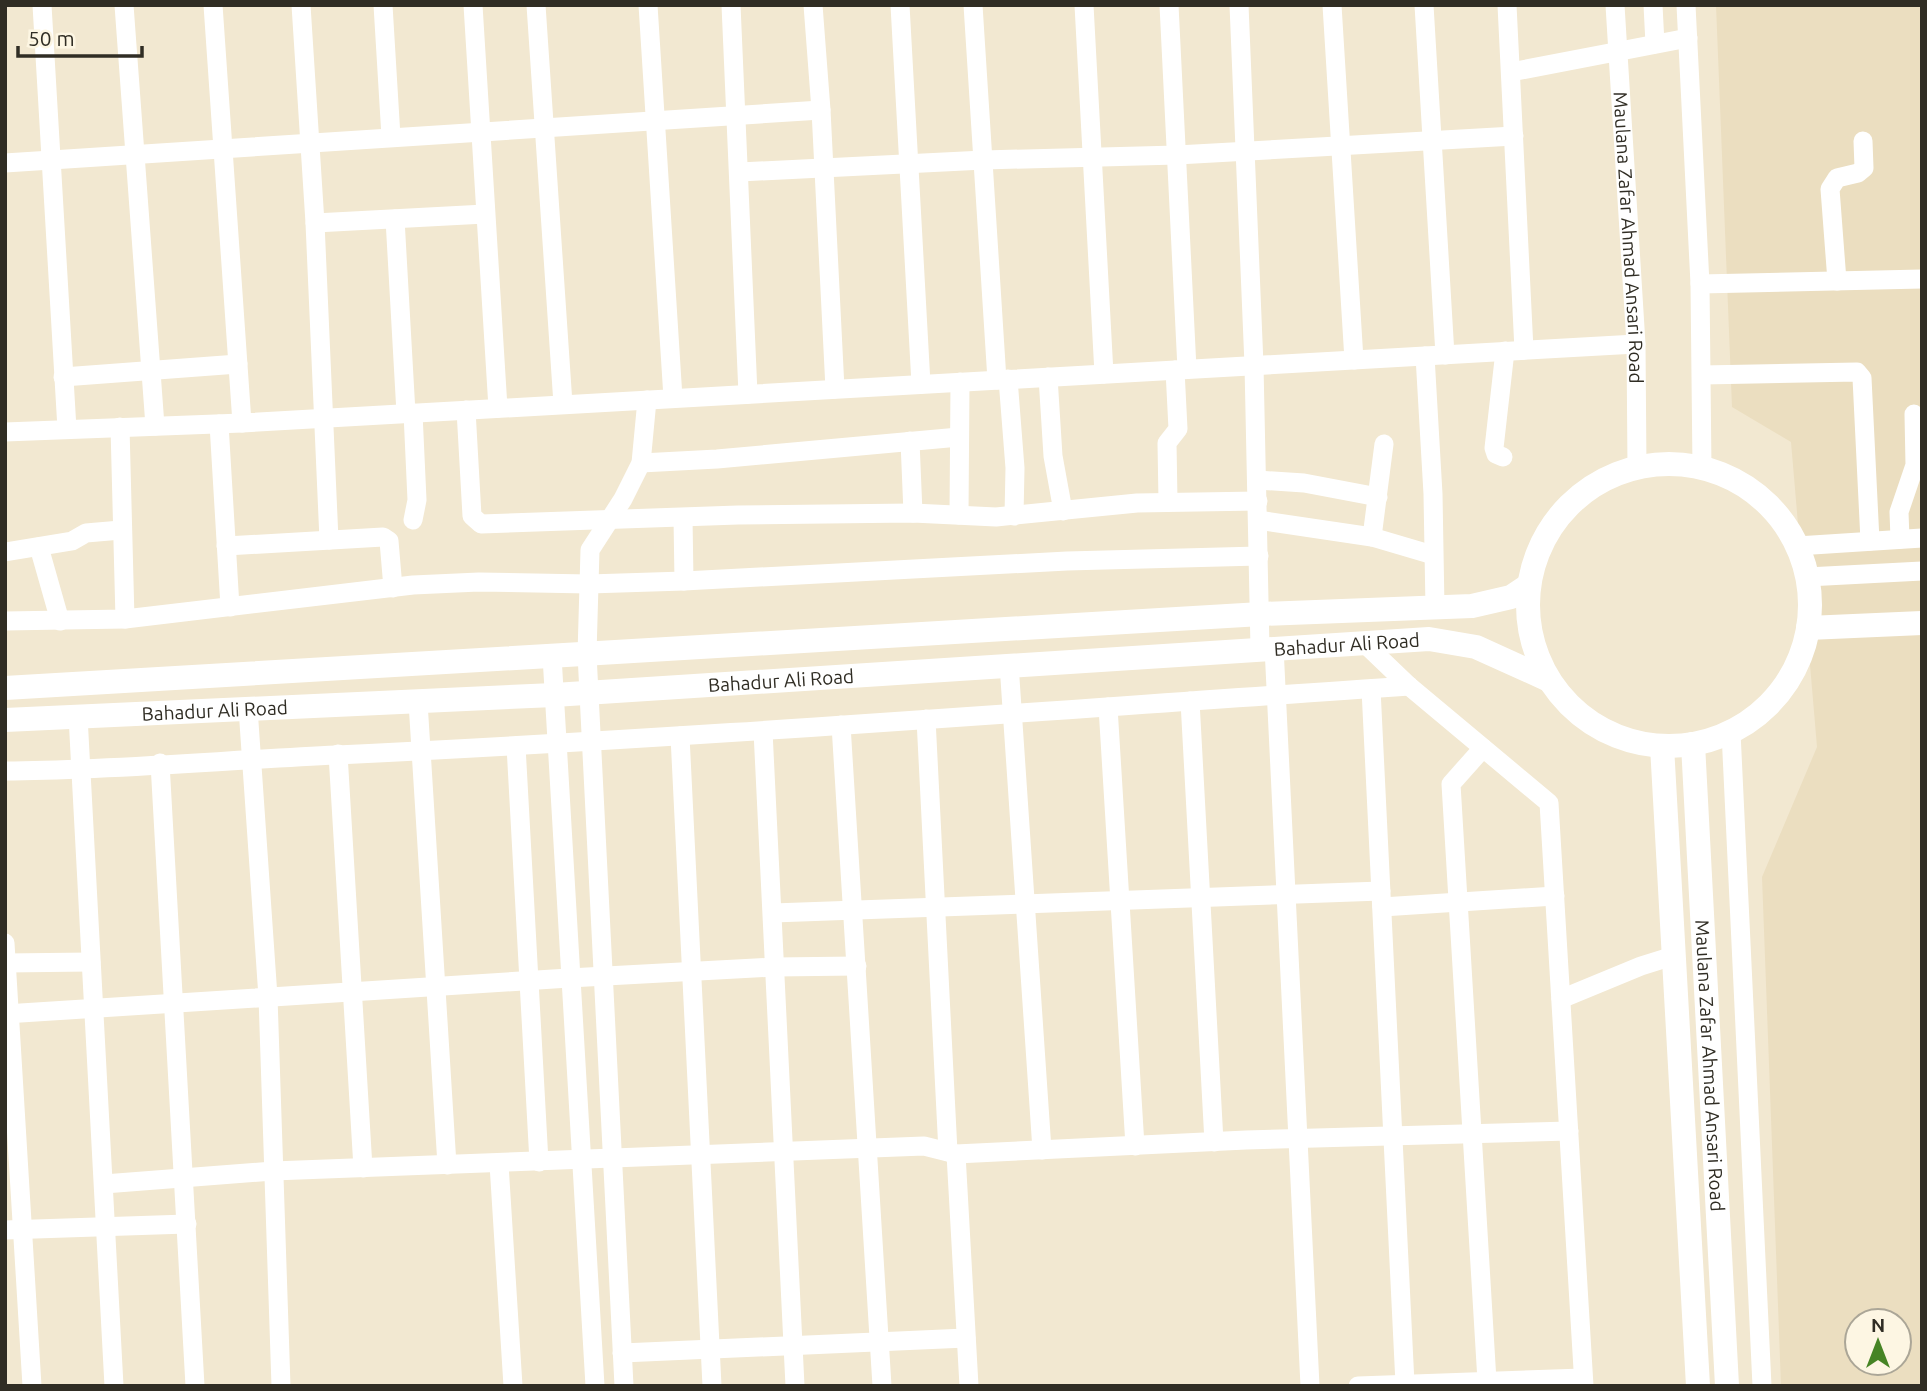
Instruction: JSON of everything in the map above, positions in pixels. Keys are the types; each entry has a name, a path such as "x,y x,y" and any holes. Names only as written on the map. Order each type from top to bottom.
{"main road":[{"path":"1680,465 1702,468 1722,475 1758,496 1774,511 1797,545 1807,577 1808,628 1797,665 1788,682 1762,711 1731,732 1693,744 1662,746 1606,731 1574,709 1549,680 1533,644 1528,615 1530,585 1539,549 1559,517 1594,486 1637,468 1680,465"},
{"name":"Bahadur Ali Road","path":"5,688 1261,614 1435,608 1492,603 1530,585"},
{"path":"1808,628 1922,623"},
{"name":"Bahadur Ali Road","path":"5,720 590,693 1429,639 1459,643 1503,656 1549,680"},
{"name":"Maulana Zafar Ahmad Ansari Road","path":"1693,744 1727,1386"},
{"name":"Maulana Zafar Ahmad Ansari Road","path":"1662,746 1698,1386"}],"street":[{"path":"42,5 67,429"},
{"path":"124,5 148,370 155,426"},
{"path":"213,5 242,423"},
{"path":"301,5 315,223 329,540"},
{"path":"383,5 391,137"},
{"path":"473,5 498,408"},
{"path":"536,5 563,404"},
{"path":"648,5 673,398"},
{"path":"731,5 738,115 748,394"},
{"path":"813,5 835,389"},
{"path":"900,5 921,384"},
{"path":"973,5 1002,380 1015,468 1014,516"},
{"path":"1084,5 1104,374"},
{"path":"1168,501 1167,443 1178,429 1181,370 1177,155 1169,5"},
{"path":"1239,5 1261,614 1276,695 1310,1386"},
{"path":"1332,5 1354,360"},
{"path":"1424,5 1445,355"},
{"path":"1503,457 1496,454 1494,448 1514,351 1514,135 1507,5"},
{"name":"Maulana Zafar Ahmad Ansari Road","path":"1615,5 1636,344 1637,468"},
{"path":"1653,5 1656,44"},
{"path":"1686,5 1700,284 1702,468"},
{"path":"1511,72 1688,38"},
{"path":"5,163 821,110"},
{"path":"740,172 984,160 1177,155 1514,135"},
{"path":"1837,281 1830,189 1837,178 1858,173 1864,168 1863,141"},
{"path":"315,223 485,214"},
{"path":"395,219 417,500 413,520"},
{"path":"1700,284 1922,279"},
{"path":"5,432 242,423 1636,344"},
{"path":"1425,356 1433,494 1435,608"},
{"path":"63,377 238,363"},
{"path":"1702,375 1857,372 1862,378 1870,541"},
{"path":"1048,377 1052,443 1063,511"},
{"path":"959,514 960,382"},
{"path":"624,1386 587,654 590,550 609,522 641,463 647,400"},
{"path":"466,410 472,516 481,524 913,513 1014,516 1168,501 1258,511 1372,537 1433,555"},
{"path":"1900,539 1899,512 1915,465 1914,414"},
{"path":"219,424 230,607"},
{"path":"120,427 125,619"},
{"path":"641,463 717,459 959,437"},
{"path":"909,440 913,513"},
{"path":"1372,537 1384,444"},
{"path":"1257,480 1304,483 1378,496"},
{"path":"683,518 684,581"},
{"path":"5,552 72,541 86,533 121,530"},
{"path":"226,546 386,538 389,541 393,588"},
{"path":"1797,545 1922,538"},
{"path":"39,547 60,621"},
{"path":"5,621 125,619 393,588 480,582 589,584 684,581 1054,561 1259,556"},
{"path":"1807,577 1922,571"},
{"path":"1358,1386 1488,1381 1583,1382 1549,803 1409,686 1363,642"},
{"path":"552,656 579,1161 595,1386"},
{"path":"1009,664 1042,1150"},
{"path":"5,771 81,770 160,763 592,742 1409,686"},
{"path":"1371,688 1405,1384"},
{"path":"1189,701 1214,1142"},
{"path":"418,702 447,1165"},
{"path":"1108,707 1135,1146"},
{"path":"248,708 268,997 281,1386"},
{"path":"78,716 114,1386"},
{"path":"926,719 935,907 969,1386"},
{"path":"841,725 882,1386"},
{"path":"763,731 795,1386"},
{"path":"1731,732 1762,1386"},
{"path":"680,736 712,1386"},
{"path":"516,746 539,1162"},
{"path":"1483,748 1451,784 1488,1381"},
{"path":"338,754 363,1168"},
{"path":"160,763 195,1386"},
{"path":"773,914 1286,894 1459,903 1555,896"},
{"path":"5,943 14,1230 32,1386"},
{"path":"1562,999 1641,966 1673,956"},
{"path":"6,963 91,962"},
{"path":"7,1014 569,978 775,967 857,966"},
{"path":"104,1184 274,1171 924,1146 952,1153 1298,1138 1569,1131"},
{"path":"499,1164 513,1386"},
{"path":"14,1230 187,1224"},
{"path":"622,1353 966,1338"}],"shaded area":[{"path":"1716,5 1922,5 1922,1386 1781,1386 1762,877 1817,747 1791,442 1732,407"}]}
